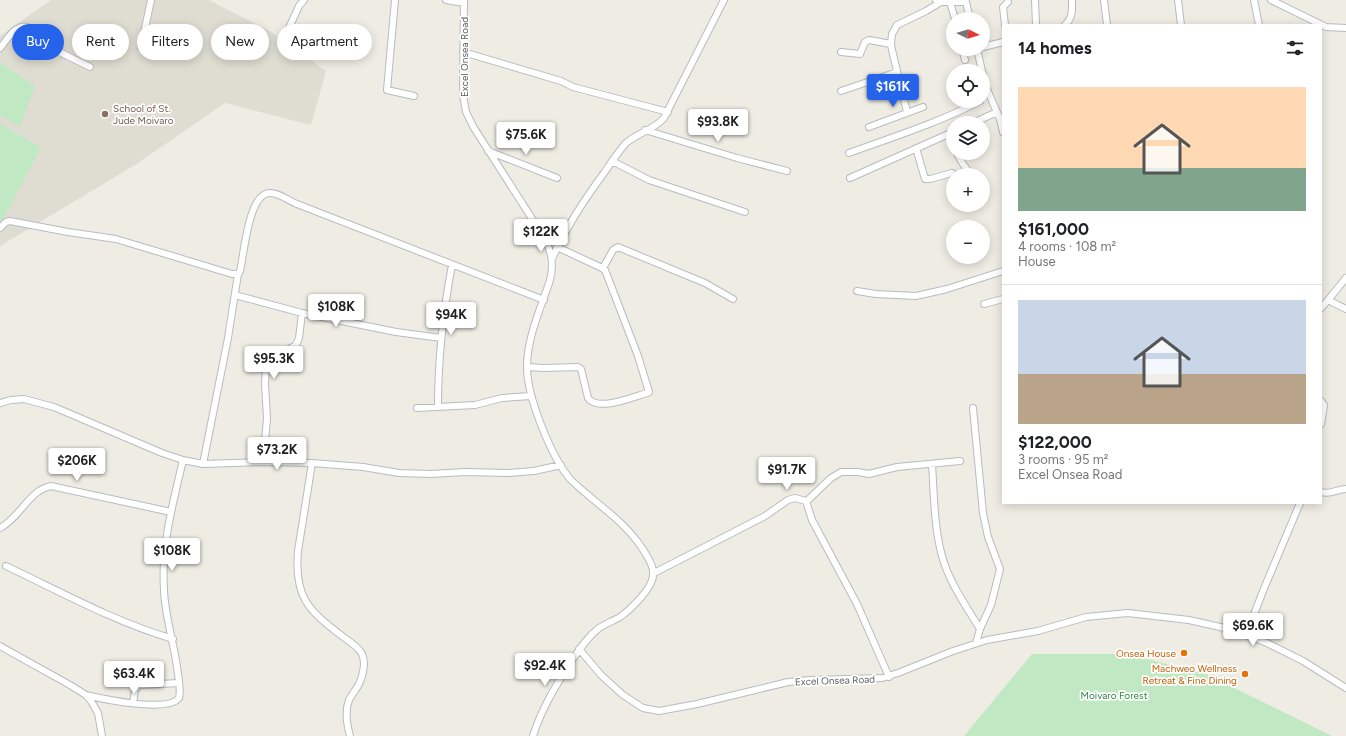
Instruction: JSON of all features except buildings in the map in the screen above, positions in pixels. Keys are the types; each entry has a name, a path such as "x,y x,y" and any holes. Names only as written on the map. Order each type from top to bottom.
{"street":[{"path":"146,24 151,0"},
{"path":"290,24 293,16 304,0"},
{"path":"394,0 387,90 414,96"},
{"path":"446,0 464,1"},
{"path":"552,259 578,210 612,161 633,137 660,123 668,112 724,0"},
{"path":"1035,0 1036,24"},
{"path":"1072,0 1073,24"},
{"path":"1104,0 1107,24"},
{"path":"1178,0 1181,24"},
{"path":"1254,0 1259,24"},
{"path":"1271,0 1320,24"},
{"name":"Excel Onsea Road","path":"464,1 464,106 488,150 545,239 552,259 552,272 529,344 527,367 531,396 545,433 561,465 571,480 606,509 636,538 654,573"},
{"path":"907,112 891,44 892,34 897,26 922,13 938,1 965,1 968,3 969,12"},
{"path":"950,2 952,12"},
{"path":"1005,24 1004,7 1008,2"},
{"path":"1066,24 1071,19 1072,15"},
{"path":"1322,25 1326,27 1346,28"},
{"path":"0,48 17,28 25,26 45,45 90,67"},
{"path":"841,52 860,54 865,42 869,40 891,44"},
{"path":"990,45 1002,42"},
{"path":"463,52 573,87 668,112"},
{"path":"964,56 965,60"},
{"path":"841,91 898,72"},
{"path":"990,103 997,112 1002,126"},
{"path":"869,127 923,107"},
{"path":"849,153 933,123 967,108"},
{"path":"988,116 997,112"},
{"path":"645,130 787,172"},
{"path":"850,178 946,136"},
{"path":"916,148 925,178 930,179 946,175"},
{"path":"488,150 557,178"},
{"path":"612,161 649,180 745,212"},
{"path":"203,464 225,357 238,274 240,271 254,209 262,197 269,193 279,195 297,204 544,300"},
{"path":"0,228 6,222 10,221 116,239 226,272 238,274"},
{"path":"527,367 544,368 576,366 580,368 588,398 590,401 597,404 614,402 649,392 638,356 607,274 603,268 558,246"},
{"path":"603,268 613,250 618,247 705,282 733,299"},
{"path":"438,407 441,338 452,265"},
{"path":"858,291 876,294 916,296 1002,271"},
{"path":"1322,307 1346,278"},
{"path":"235,295 302,313 396,332 441,338"},
{"path":"984,304 1002,300"},
{"path":"1328,300 1346,309"},
{"path":"263,462 267,419 265,383 266,368 271,360 296,345 299,338 302,313"},
{"path":"417,408 474,405 502,398 531,396"},
{"path":"0,403 24,399 54,407 183,460 203,464 263,462 312,463 363,467 399,473 431,474 466,472 508,473 561,465"},
{"path":"1322,402 1324,405 1322,418"},
{"path":"973,408 980,494 985,525 1000,569 991,605 980,629 976,643"},
{"path":"0,646 86,695 133,704 162,704 175,702 178,700 180,695 180,683 166,608 163,576 164,558 171,512 183,460"},
{"path":"533,736 541,713 548,699 579,649 597,629 619,617 633,605 652,582 654,573 765,516 788,500 794,498 806,501 831,478 842,472 852,471 869,474 897,467 960,461"},
{"path":"312,463 298,552 298,578 302,595 311,610 318,618 358,648 363,655 360,683 351,697 348,707 348,726 350,736"},
{"path":"932,464 936,518 942,556 960,596 980,629"},
{"path":"0,528 14,518 36,494 51,486 171,512"},
{"path":"1322,492 1330,493 1346,489"},
{"path":"806,501 812,520 857,604 889,676"},
{"path":"1246,635 1300,504"},
{"path":"6,566 138,628 173,639"},
{"name":"Excel Onsea Road","path":"579,649 622,695 638,706 653,710 679,708 788,682 824,679 872,679 889,676 976,643 1038,631 1068,621 1094,615 1128,613 1156,615 1210,624 1246,635 1267,643 1303,661 1346,688"},
{"path":"133,704 135,690 139,686 180,683"},
{"path":"86,695 95,706 98,713 102,736"}],"shaded area":[{"name":"School of St. Jude Moivaro","path":"51,0 209,0 256,24 211,24 211,60 269,60 269,31 277,36 277,60 310,60 326,71 311,125 225,103 138,163 0,246 0,36 12,28 12,60 64,60 64,24 17,24"}],"green space":[{"path":"0,63 35,86 20,126 0,116"},
{"path":"0,123 41,148 0,225"},
{"name":"Moivaro Forest","path":"1032,654 1127,654 1206,674 1332,736 964,736"}],"place":[{"name":"School of St. Jude Moivaro","path":"105,114"},
{"name":"Onsea House","path":"1184,653"},
{"name":"Machweo Wellness Retreat & Fine Dining","path":"1245,674"}]}
